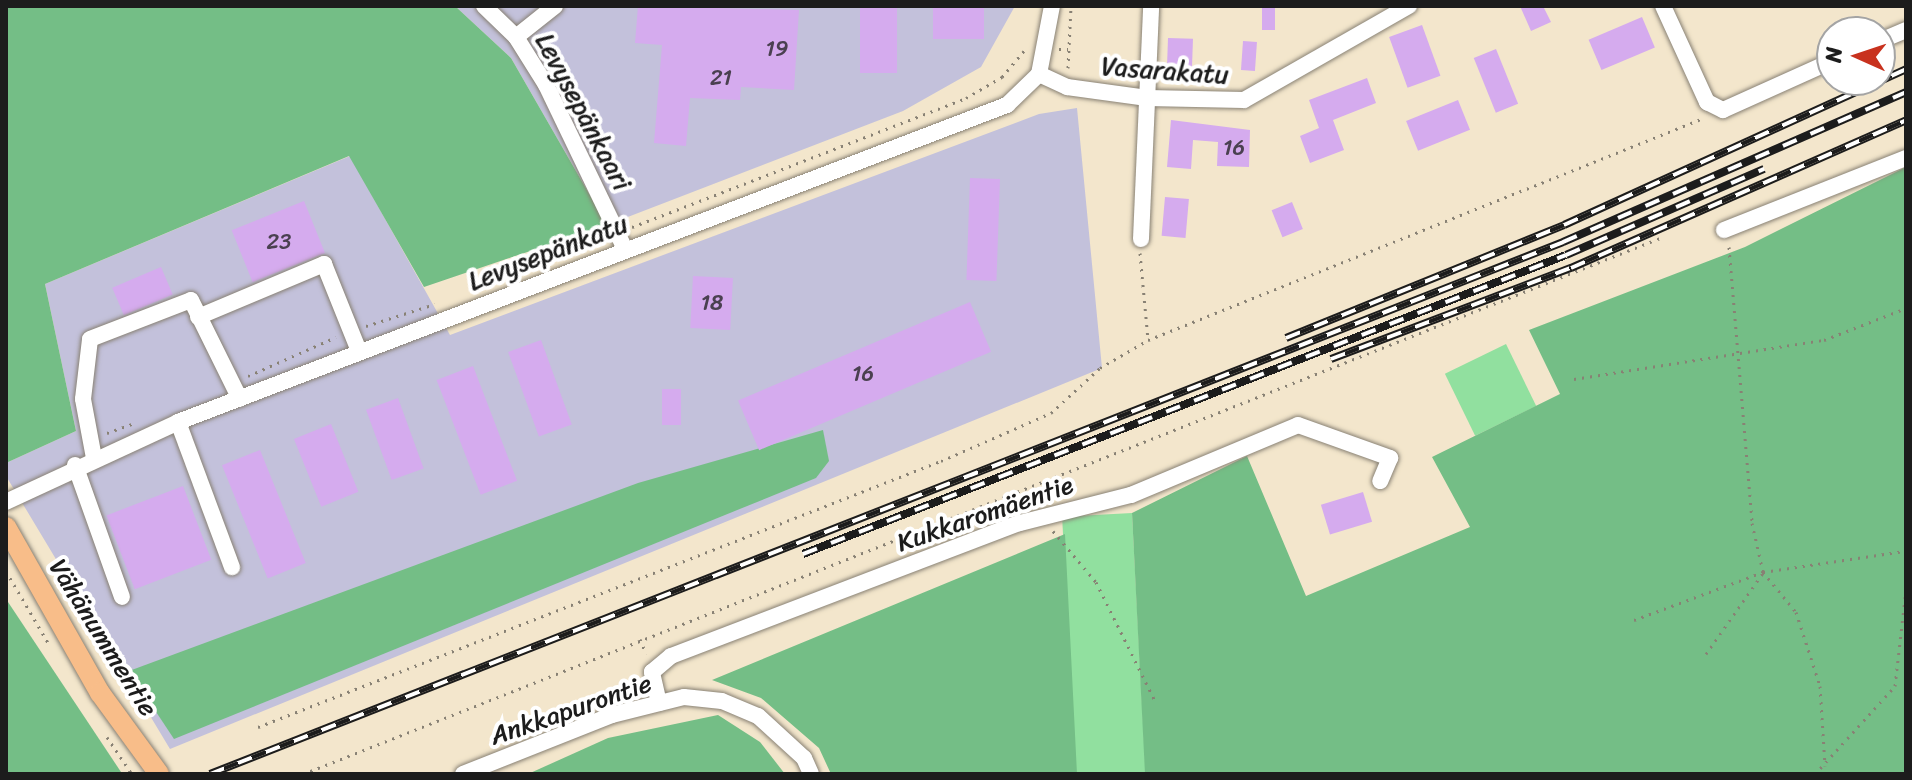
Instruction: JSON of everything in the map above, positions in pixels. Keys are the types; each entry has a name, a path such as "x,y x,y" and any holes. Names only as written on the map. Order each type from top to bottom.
{"main road":[{"name":"Vähänummentie","path":"6,527 100,693 159,774"}],"street":[{"name":"Levysepänkaari","path":"484,6 516,37 619,232 625,249"},
{"path":"516,37 555,6"},
{"path":"1039,74 1052,6"},
{"path":"1141,239 1151,6"},
{"name":"Vasarakatu","path":"1039,74 1067,87 1147,98 1244,100 1409,6"},
{"path":"1663,6 1707,102 1723,110 1816,68"},
{"name":"Levysepänkatu","path":"6,502 75,465 178,422 1007,105 1039,74"},
{"path":"1724,230 1906,158"},
{"path":"198,317 324,264 359,351"},
{"path":"94,458 86,442 90,339 191,300 229,384 240,399"},
{"path":"178,422 232,567"},
{"name":"Kukkaromäentie","path":"659,703 652,672 671,656 1039,517 1131,495 1298,425 1390,458 1380,481"},
{"path":"75,465 122,597"},
{"name":"Ankkapurontie","path":"463,774 659,703 722,701 758,716 804,758 811,774"}],"path":[{"path":"1067,87 1071,6"},
{"path":"534,267 932,113 1002,77 1025,47 1068,49"},
{"path":"258,727 1051,413 1100,368 1148,340 1723,110"},
{"path":"303,774 1660,238"},
{"path":"1141,239 1139,298 1148,340"},
{"path":"1729,247 1742,355 1752,523 1763,572 1796,612 1820,686 1825,766"},
{"path":"229,384 352,330 448,300"},
{"path":"1574,379 1824,340 1906,308"},
{"path":"86,442 143,419"},
{"path":"1039,517 1096,582 1156,703"},
{"path":"1634,620 1763,572 1906,551"},
{"path":"1706,654 1763,572"},
{"path":"1815,774 1895,686 1906,590"}],"shaded area":[{"path":"455,6 1015,6 981,67 903,111 607,225 511,58"},
{"path":"1077,108 1102,368 170,749 6,476 6,463 76,431 45,284 350,156 450,335 1039,114"}],"green space":[{"path":"6,6 455,6 511,58 607,225 424,287 349,156 45,284 76,431 6,463"},
{"path":"1906,167 1906,774 1145,774 1132,513 1247,456 1306,596 1470,527 1432,457 1560,394 1529,330 1745,247"},
{"path":"1506,344 1536,406 1475,436 1445,374"},
{"path":"823,430 829,461 816,478 174,739 129,671 638,483"},
{"path":"1132,513 1146,774 1076,774 1062,517"},
{"path":"1065,534 1077,774 831,774 819,748 761,698 712,680"},
{"path":"6,599 121,772 6,774"},
{"path":"718,715 760,742 785,774 528,774 608,738"}],"building":[{"path":"638,6 799,10 794,90 741,87 740,100 690,98 686,146 654,143 662,45 635,43"},
{"path":"860,6 897,6 897,73 860,73"},
{"path":"933,6 984,6 984,39 933,39"},
{"path":"1262,6 1275,6 1275,30 1262,30"},
{"path":"1520,6 1543,6 1551,22 1531,31"},
{"path":"1642,17 1655,47 1602,70 1589,40"},
{"path":"1422,25 1440,76 1408,88 1389,37"},
{"path":"1168,38 1193,39 1192,73 1167,72"},
{"path":"1243,41 1257,42 1255,71 1241,70"},
{"path":"1496,49 1518,104 1496,113 1474,58"},
{"path":"1367,78 1376,103 1333,120 1344,150 1310,163 1300,136 1319,128 1309,100"},
{"path":"1458,100 1470,130 1418,151 1406,121"},
{"path":"1171,120 1250,130 1249,167 1217,166 1218,142 1193,140 1191,169 1167,167"},
{"path":"970,178 1000,179 996,281 966,280"},
{"path":"1165,197 1189,199 1186,238 1162,236"},
{"path":"304,201 325,253 253,282 232,230"},
{"path":"1292,202 1303,229 1282,237 1272,210"},
{"path":"161,267 173,295 124,315 112,288"},
{"path":"693,276 733,278 730,330 690,328"},
{"path":"970,302 991,352 759,450 738,400"},
{"path":"541,340 572,425 539,437 508,352"},
{"path":"473,366 517,481 481,495 437,380"},
{"path":"662,389 681,389 681,425 662,425"},
{"path":"398,398 424,468 392,480 366,410"},
{"path":"331,424 358,492 321,507 294,439"},
{"path":"260,450 306,563 268,578 222,465"},
{"path":"183,486 211,560 135,589 106,515"},
{"path":"1363,492 1372,522 1330,535 1321,505"}],"railway":[{"path":"1286,338 1564,225 1906,69"},
{"path":"210,774 1563,242 1906,92"},
{"path":"1331,359 1571,268 1906,120"},
{"path":"803,554 1566,255 1764,169"}]}
